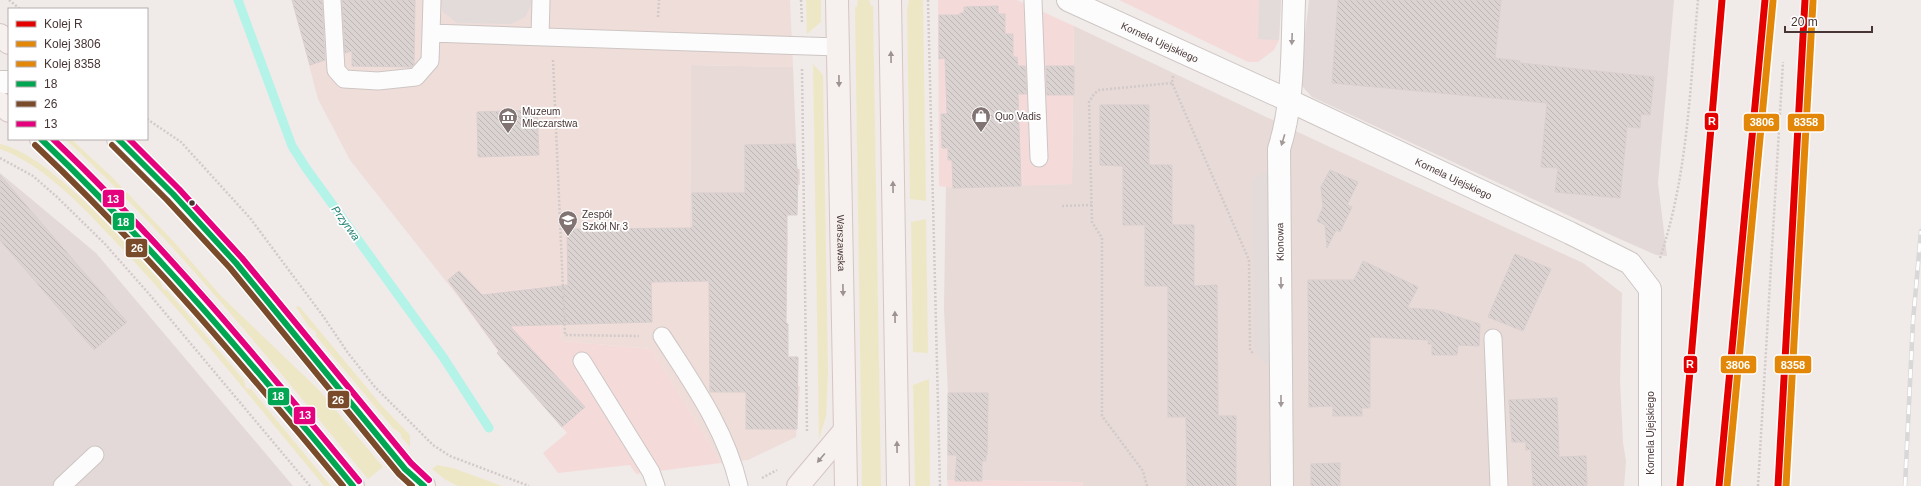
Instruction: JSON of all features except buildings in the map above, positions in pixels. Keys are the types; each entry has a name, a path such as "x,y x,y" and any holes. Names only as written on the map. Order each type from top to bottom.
{"main road":[{"name":"Warszawska","path":"837,0 846,486"},
{"path":"890,0 898,486"},
{"path":"0,35 8,42"},
{"path":"0,103 8,109"},
{"path":"42,140 80,175 152,249 353,486"},
{"path":"119,140 173,194 236,263 405,468 424,486"},
{"path":"798,486 845,430"}],"street":[{"name":"Kornela Ujejskiego","path":"1068,0 1290,101 1630,263 1650,289 1650,486"},
{"name":"Klonowa","path":"1282,486 1279,149 1286,129 1290,101 1294,0"}],"lane":[{"path":"332,0 336,70 344,79 378,81 416,77 430,61 432,0"},
{"path":"541,0 546,37"},
{"path":"1033,0 1039,158"},
{"path":"431,33 838,47"},
{"path":"662,336 710,410 734,463 739,486"},
{"path":"1493,338 1499,486"},
{"path":"582,361 651,472 656,486"},
{"path":"62,486 96,455"}],"path":[{"path":"9,0 19,8"},
{"path":"928,0 940,486"},
{"path":"1650,289 1670,226 1685,148 1698,0"},
{"path":"546,37 566,335 662,336"},
{"path":"802,46 808,430 805,437"},
{"path":"1173,49 1172,83 1249,260"},
{"path":"1758,486 1783,62"},
{"path":"1147,486 1144,470 1102,416 1102,238 1092,222 1089,102 1094,94 1099,90 1172,83"},
{"path":"148,120 181,142 250,218 323,316 348,354 375,387 432,445 450,456 529,486"},
{"path":"0,158 33,176 57,197 105,244 155,301 310,486"},
{"path":"1062,206 1092,205"},
{"path":"757,480 781,468"}],"shaded area":[{"name":"Zespół Szkół Nr 3","path":"292,0 790,0 793,67 691,65 690,228 749,247 788,245 786,323 788,324 788,357 798,357 798,386 800,386 796,437 748,460 721,463 652,349 562,341 556,286 504,291 460,299 350,160 318,99"},
{"path":"439,0 532,0 532,3 525,17 511,24 457,23 443,12"},
{"path":"806,0 821,0 821,22 807,34"},
{"path":"858,0 869,0 871,6 873,6 881,486 862,486 855,7 857,7"},
{"path":"909,0 923,0 926,201 910,199 907,10"},
{"path":"938,0 1017,0 1074,26 1072,184 953,188 939,186"},
{"path":"1119,0 1281,0 1279,40 1274,50 1258,62 1248,62"},
{"path":"1259,0 1281,0 1279,40 1258,39"},
{"path":"1309,0 1674,0 1658,183 1667,256 1656,255 1613,236 1312,97 1302,86 1300,78"},
{"path":"1074,26 1319,142 1583,263 1622,293 1620,381 1623,443 1626,461 1624,486 1083,486 1082,482 947,480 948,393 944,309 946,187 1072,184"},
{"path":"813,64 823,75 828,374 826,416 819,439"},
{"path":"691,65 793,67 797,169 800,169 800,185 797,185 797,215 787,215 788,245 749,247 690,228"},
{"path":"66,140 72,140 112,177 175,243 221,296 319,390 383,467 368,479 259,347 185,261 106,178"},
{"path":"0,144 20,151 41,164 85,202 107,224 160,281 163,289 167,290 244,380 246,388 251,389 331,486 324,486 166,297 74,199 46,175 16,156 0,149"},
{"path":"1270,170 1272,357 1265,365 1255,349 1253,179"},
{"path":"0,173 96,253 293,486 0,486"},
{"path":"926,219 928,353 913,352 911,222"},
{"path":"556,286 562,341 652,349 721,463 636,474 630,465 558,473 543,453 567,433 497,353 498,351 460,299 504,291"},
{"path":"299,306 382,406 410,435 410,447 401,437 401,434 393,428 316,336 316,332 309,327 296,307"},
{"path":"929,379 930,486 915,486 913,385"},
{"path":"437,465 453,468 502,486 458,486 446,480 432,469"},
{"path":"947,480 1082,482 1083,486 948,486"}],"waterway":[{"name":"Przyrwa","path":"238,0 292,146 306,168 443,357 489,428"}],"railway":[{"path":"1905,486 1913,321 1921,231"}],"rail line":[{"name":"R","path":"1680,486 1722,0"},
{"name":"R","path":"1719,486 1765,0"},
{"name":"R","path":"1778,486 1805,0"},
{"name":"3806","path":"1727,486 1773,1"},
{"name":"8358","path":"1786,486 1813,1"}],"transit line":[{"name":"18","path":"42,140 124,222 202,308 241,352 353,486"},
{"name":"13","path":"54,140 94,179 173,263 249,349 359,481"},
{"name":"18","path":"119,140 173,194 236,263 405,469 424,486"},
{"name":"13","path":"130,140 179,189 242,258 411,463 429,480"},
{"name":"26","path":"35,145 117,226 156,268 232,354 343,486"},
{"name":"26","path":"112,145 167,200 230,268 399,474 412,486"}],"place":[{"name":"Quo Vadis","path":"981,133"},
{"name":"Muzeum Mleczarstwa","path":"508,134"},
{"name":"Zespół Szkół Nr 3","path":"568,237"}]}
